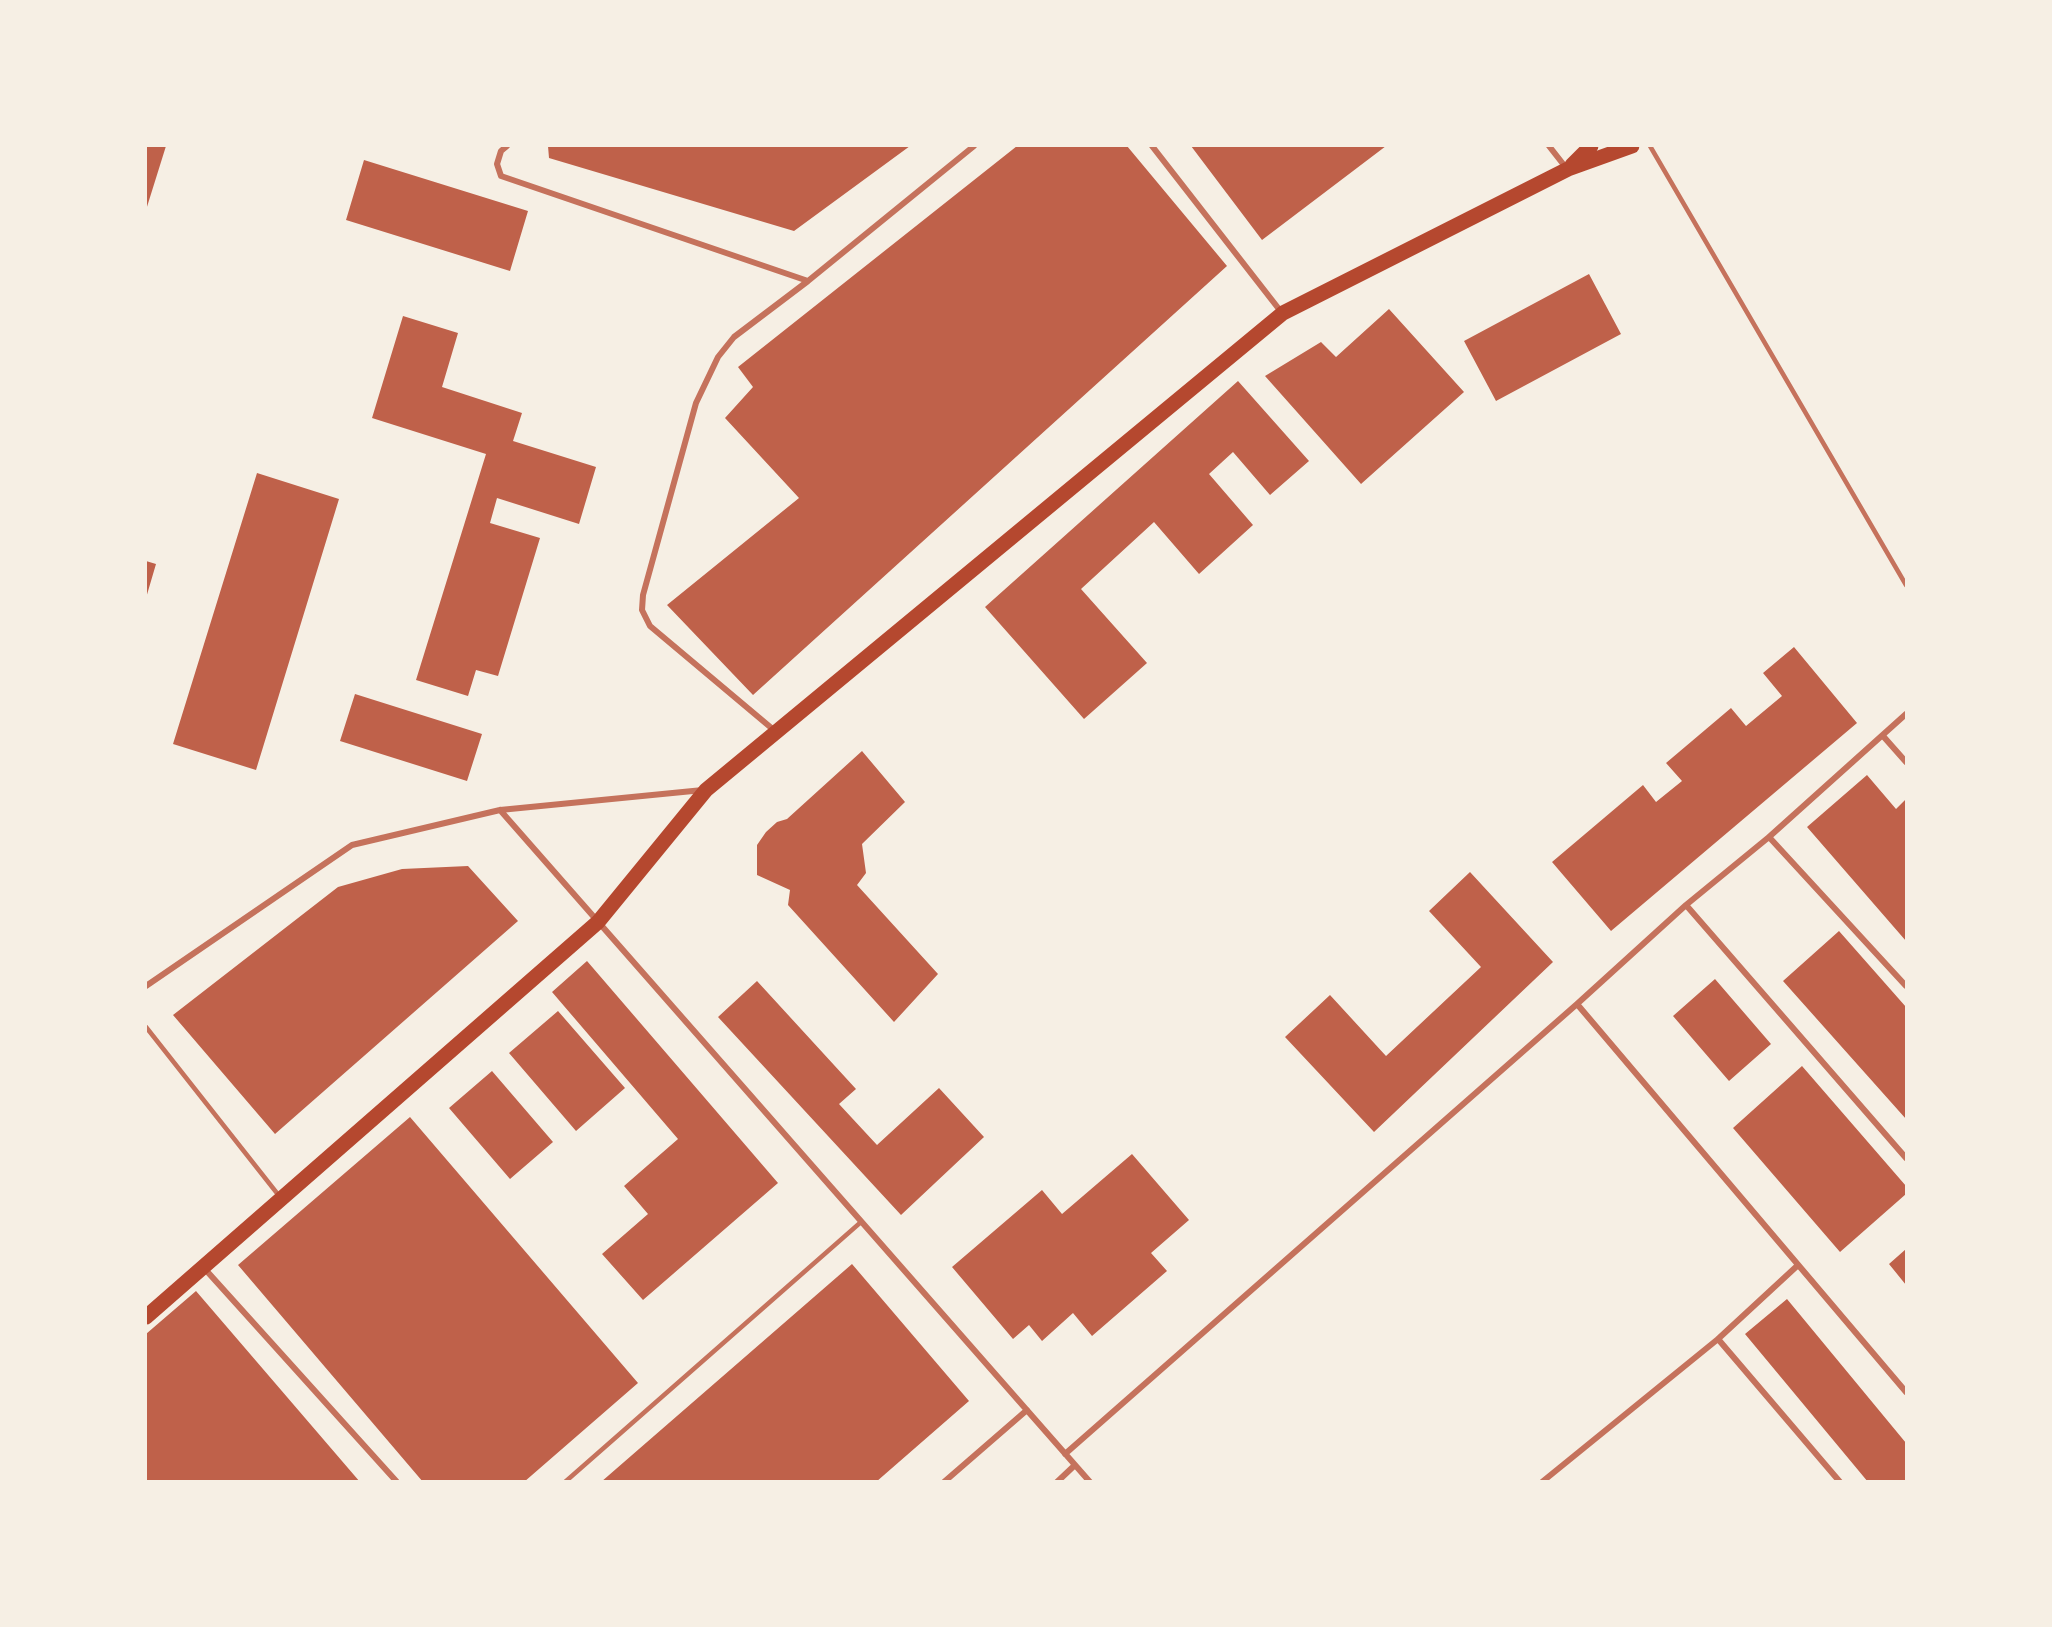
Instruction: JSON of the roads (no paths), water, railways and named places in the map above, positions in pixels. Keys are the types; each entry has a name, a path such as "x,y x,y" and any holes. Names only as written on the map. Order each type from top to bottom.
{"main road":[{"path":"1568,169 1591,146"},
{"path":"146,1317 598,922 706,790 1283,314 1568,169 1632,146"}],"street":[{"path":"507,146 501,151 497,164 501,176 808,281"},
{"path":"777,733 650,626 642,610 643,596 696,404 718,357 734,337 808,281 974,146"},
{"path":"1152,146 1283,314"},
{"path":"1549,146 1568,169"},
{"path":"1065,1454 1577,1004 1686,905 1769,837 1906,714"},
{"path":"1883,736 1906,762"},
{"path":"146,986 352,845 500,810 706,790"},
{"path":"500,810 1090,1482"},
{"path":"1769,837 1906,987"},
{"path":"1686,905 1906,1158"},
{"path":"1577,1004 1906,1392"},
{"path":"1542,1482 1718,1339 1797,1266"},
{"path":"204,1267 397,1482"},
{"path":"1718,1339 1840,1482"},
{"path":"945,1482 1027,1410"},
{"path":"1057,1482 1076,1465"}],"lane":[{"path":"1650,146 1906,585"},
{"path":"146,1027 282,1200"},
{"path":"565,1482 861,1222"}]}
